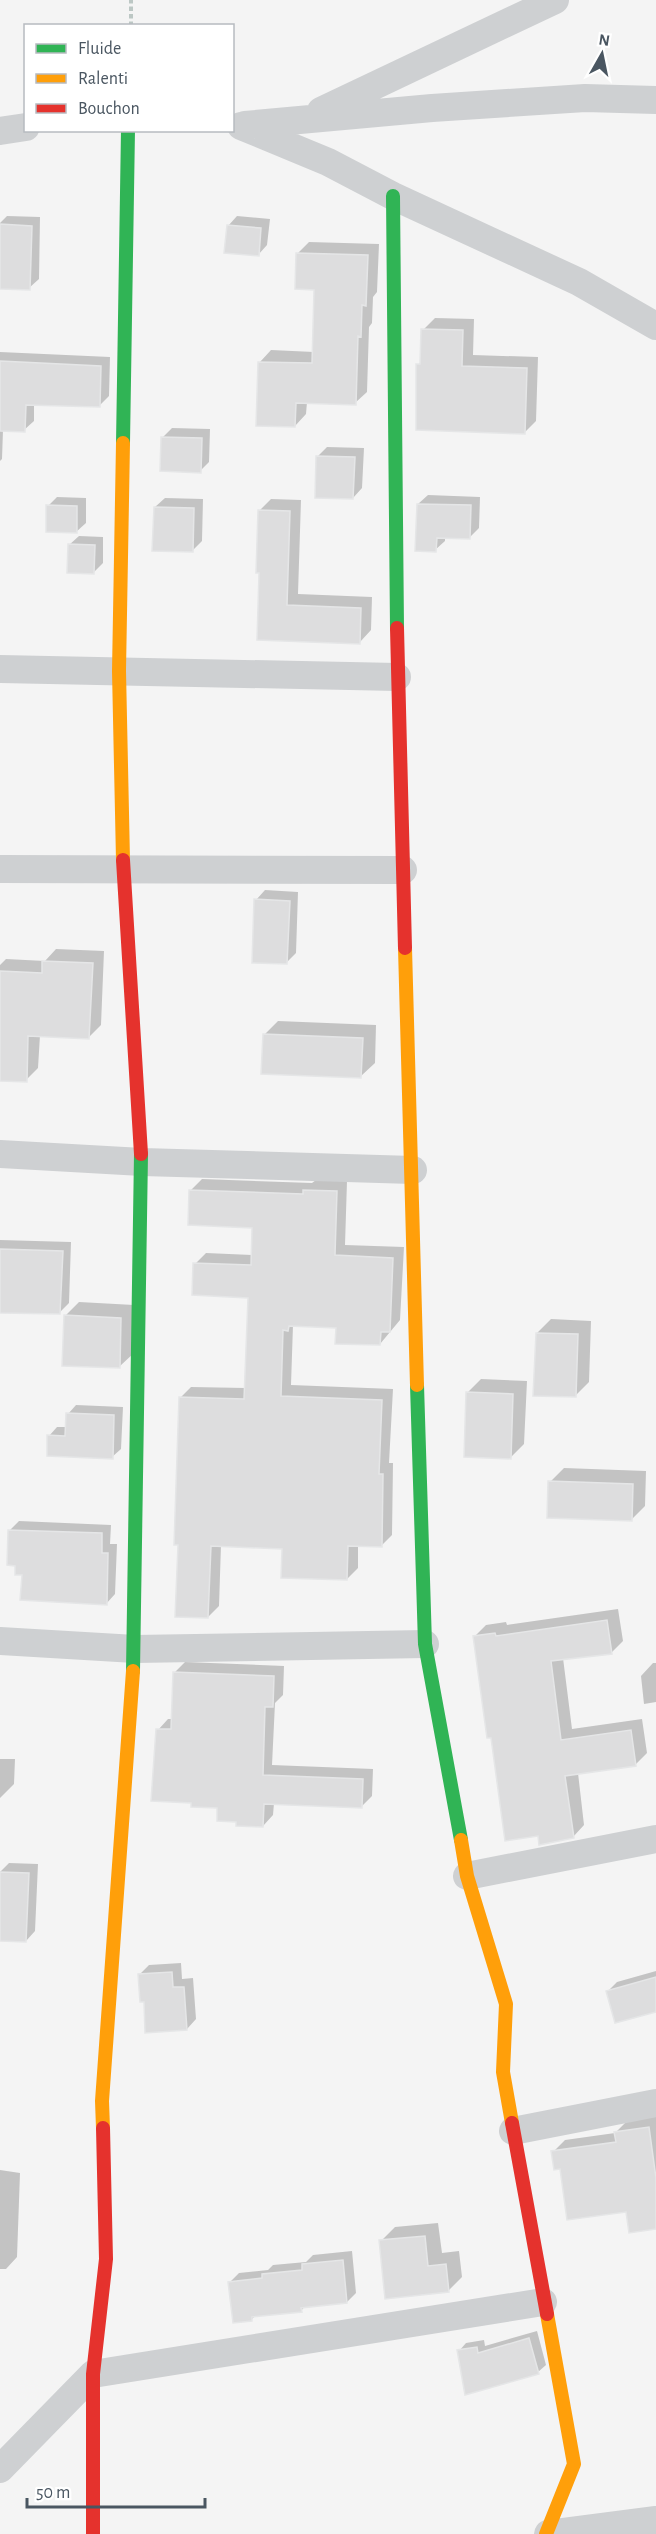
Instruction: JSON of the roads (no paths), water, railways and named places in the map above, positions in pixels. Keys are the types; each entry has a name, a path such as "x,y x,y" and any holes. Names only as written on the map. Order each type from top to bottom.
{"street":[{"path":"303,120 555,0"},
{"path":"237,125 432,108 585,98 656,100"},
{"path":"237,125 328,162 393,196 579,282 656,327"},
{"path":"0,131 24,127"},
{"path":"93,2534 93,2374 106,2259 102,2101 135,1649 142,1162 123,869 119,671 128,132"},
{"path":"393,196 397,677 425,1644 467,1876 506,2004 503,2072 574,2464 547,2534 656,2520"},
{"path":"0,669 397,677"},
{"path":"0,868 403,870"},
{"path":"0,1154 142,1162 413,1170"},
{"path":"0,1641 135,1649 425,1644"},
{"path":"467,1876 656,1839"},
{"path":"513,2131 656,2103"},
{"path":"0,2469 93,2374 543,2302"}]}
